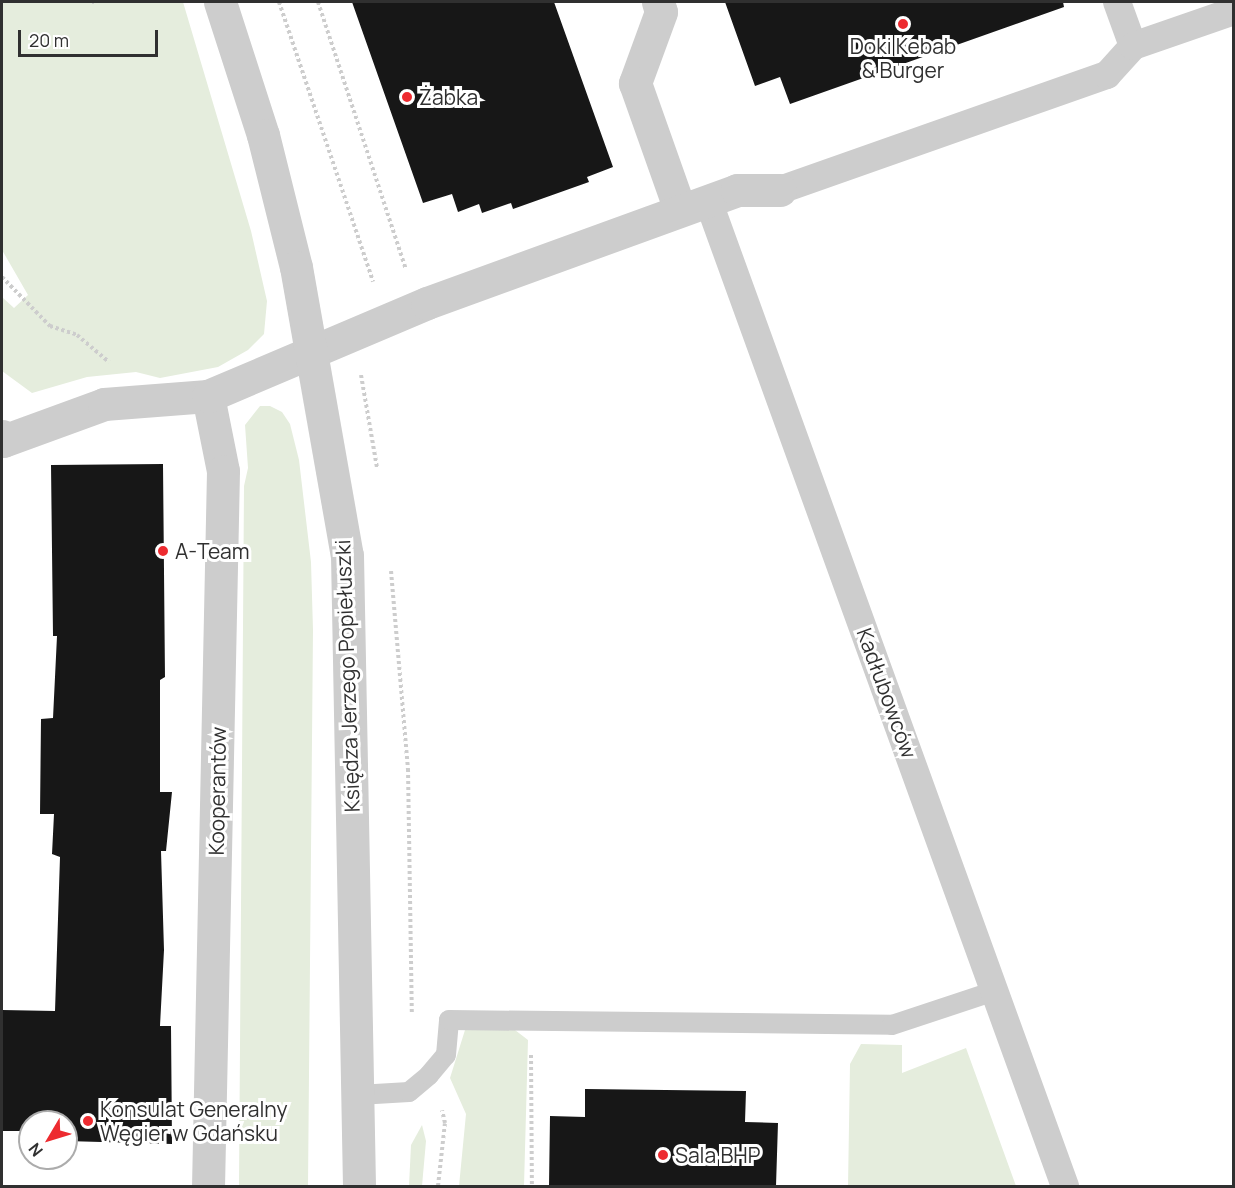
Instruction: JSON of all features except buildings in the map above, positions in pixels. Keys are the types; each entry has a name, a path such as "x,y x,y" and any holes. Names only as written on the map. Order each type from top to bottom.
{"street":[{"name":"Księdza Jerzego Popiełuszki","path":"219,2 263,135 313,354 347,555 359,1186"},
{"name":"Kadłubowców","path":"658,2 661,12 635,83 694,205 995,991 1065,1186"},
{"path":"1118,2 1133,46"},
{"path":"2,436 3,441 104,404 208,396 313,354 418,307 694,205 737,190 780,190 1107,75 1133,46 1233,11"},
{"name":"Kooperantów","path":"208,396 223,471 208,1186"}],"lane":[{"path":"358,1095 409,1092 429,1076 446,1055 448,1020 892,1025 995,991"}],"path":[{"path":"279,2 374,283 355,336 378,477"},
{"path":"318,2 418,307"},
{"path":"2,277 50,326 77,335 105,360 118,366"},
{"path":"391,569 408,780 413,1038 445,1123 438,1186"},
{"path":"532,1020 532,1186"}],"green space":[{"path":"2,2 183,2 251,231 267,301 264,334 248,350 218,367 160,378 136,372 87,377 32,393 2,371 2,297 14,308 28,295 2,250"},
{"path":"260,406 270,406 282,412 290,424 299,460 311,562 313,630 308,1186 239,1186 244,486 248,468 245,425"},
{"path":"465,1030 515,1030 528,1040 524,1186 459,1186 466,1114 450,1078"},
{"path":"861,1044 902,1045 902,1073 966,1048 1016,1186 848,1186 850,1064"},
{"path":"422,1125 426,1141 422,1186 409,1186 411,1145"}],"place":[{"name":"Doki Kebab & Burger","path":"903,24"},
{"name":"Żabka","path":"407,97"},
{"name":"A-Team","path":"163,551"},
{"name":"Konsulat Generalny Węgier w Gdańsku","path":"88,1121"},
{"name":"Sala BHP","path":"663,1155"}]}
